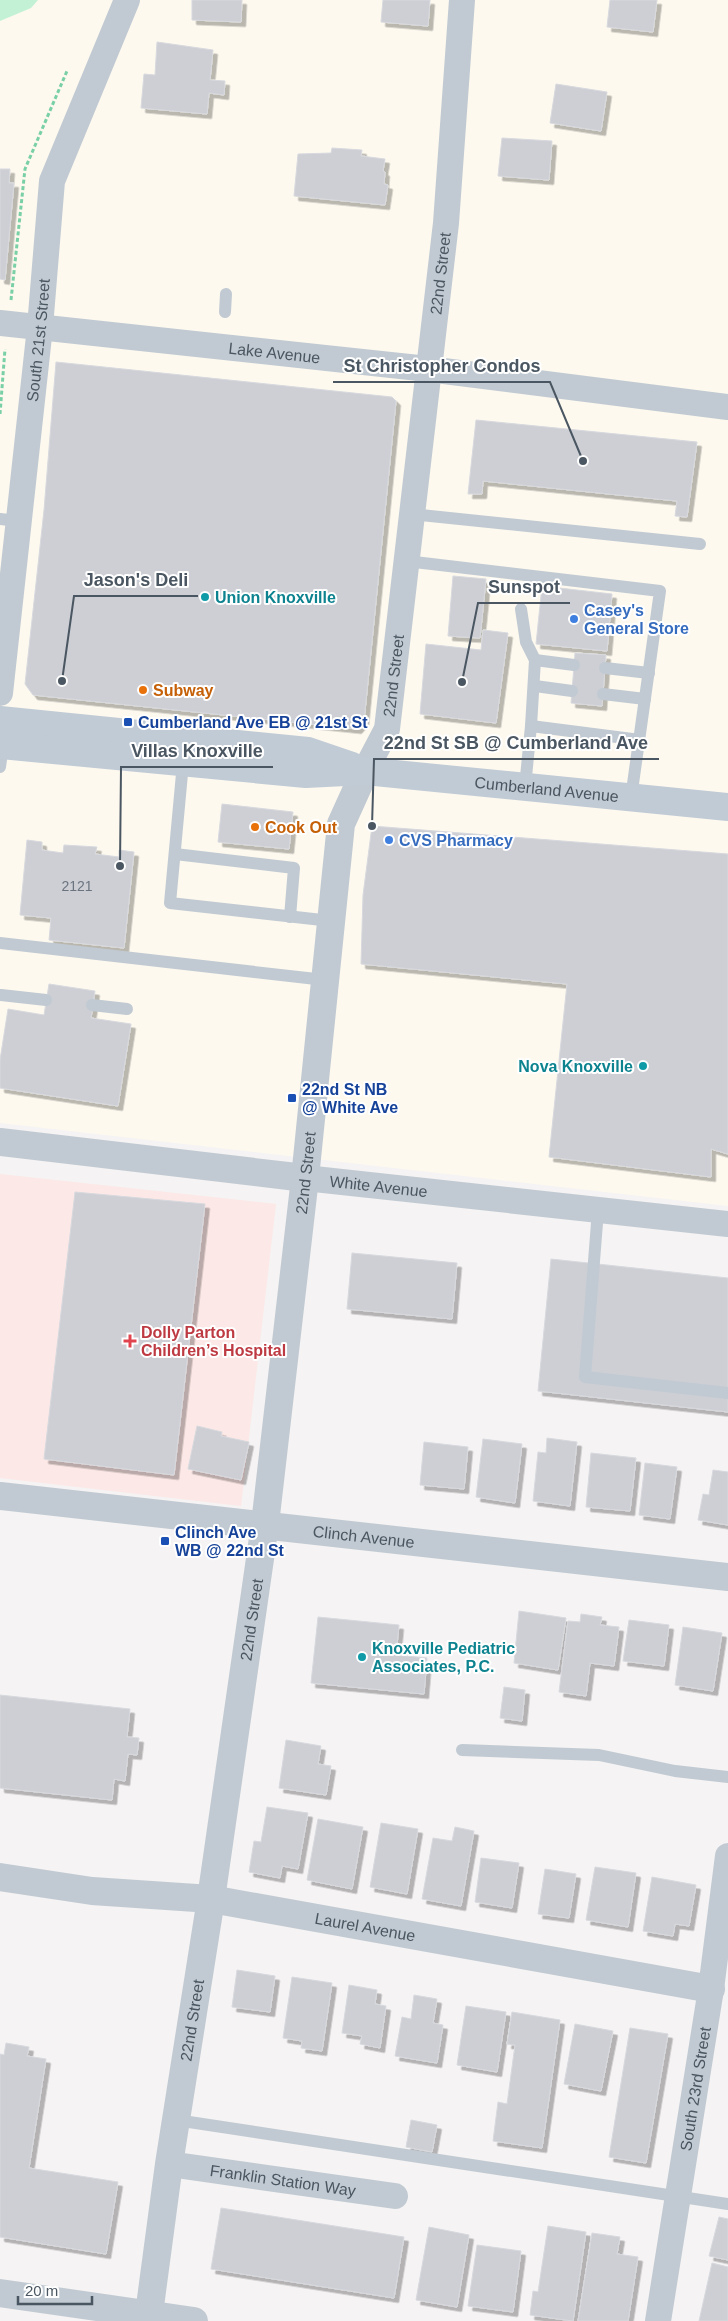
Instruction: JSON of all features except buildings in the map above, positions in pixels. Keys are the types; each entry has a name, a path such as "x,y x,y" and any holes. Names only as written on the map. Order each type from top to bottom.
{"main road":[{"name":"Cumberland Avenue","path":"1,744 308,751 365,771"},
{"name":"Cumberland Avenue","path":"1,744 306,774 365,771 728,807"}],"street":[{"name":"South 21st Street","path":"0,693 9,520 40,327 52,181 127,0"},
{"name":"22nd Street","path":"149,2317 169,2164 211,1899 265,1524 341,824 387,729 446,224 462,0"},
{"name":"Lake Avenue","path":"4,324 428,369 728,407"},
{"name":"White Avenue","path":"0,1142 304,1178 728,1224"},
{"name":"Clinch Avenue","path":"0,1496 728,1577"},
{"name":"South 23rd Street","path":"658,2321 678,2196 719,1990 728,1856"},
{"name":"Laurel Avenue","path":"0,1877 92,1891 211,1899 719,1990"},
{"name":"Franklin Station Way","path":"169,2164 395,2196"},
{"path":"0,2293 149,2317 194,2321"}],"lane":[{"path":"225,312 226,294"},
{"path":"411,514 700,544"},
{"path":"406,562 660,591 631,798"},
{"path":"521,609 526,642 535,660 532,726 525,787"},
{"path":"535,660 574,665"},
{"path":"605,668 649,673"},
{"path":"535,686 572,691"},
{"path":"603,694 645,699"},
{"path":"532,726 640,740"},
{"path":"183,763 170,903 331,921"},
{"path":"175,854 294,868 290,917"},
{"path":"0,943 325,980"},
{"path":"1,995 46,1000"},
{"path":"92,1005 127,1009"},
{"path":"598,1210 585,1377 728,1393"},
{"path":"462,1750 599,1755 675,1771 728,1777"},
{"path":"176,2120 728,2204"}],"path":[{"path":"0,414 4,324"}],"shaded area":[{"path":"0,0 728,0 728,1206 0,1123"},
{"name":"Dolly Parton Children’s Hospital","path":"0,1174 276,1204 241,1506 0,1478"}],"green space":[{"path":"0,0 38,0 31,8 0,21"}],"place":[{"name":"St Christopher Condos","path":"583,461"},
{"name":"Union Knoxville","path":"205,597"},
{"name":"Casey's General Store","path":"574,619"},
{"name":"Jason's Deli","path":"62,681"},
{"name":"Sunspot","path":"462,682"},
{"name":"Subway","path":"143,690"},
{"name":"Cumberland Ave EB @ 21st St","path":"128,722"},
{"name":"22nd St SB @ Cumberland Ave","path":"372,826"},
{"name":"Cook Out","path":"255,827"},
{"name":"CVS Pharmacy","path":"389,840"},
{"name":"Villas Knoxville","path":"120,866"},
{"name":"Nova Knoxville","path":"643,1066"},
{"name":"22nd St NB @ White Ave","path":"292,1098"},
{"name":"Dolly Parton Children’s Hospital","path":"130,1341"},
{"name":"Clinch Ave WB @ 22nd St","path":"165,1541"},
{"name":"Knoxville Pediatric Associates, P.C.","path":"362,1657"}]}
